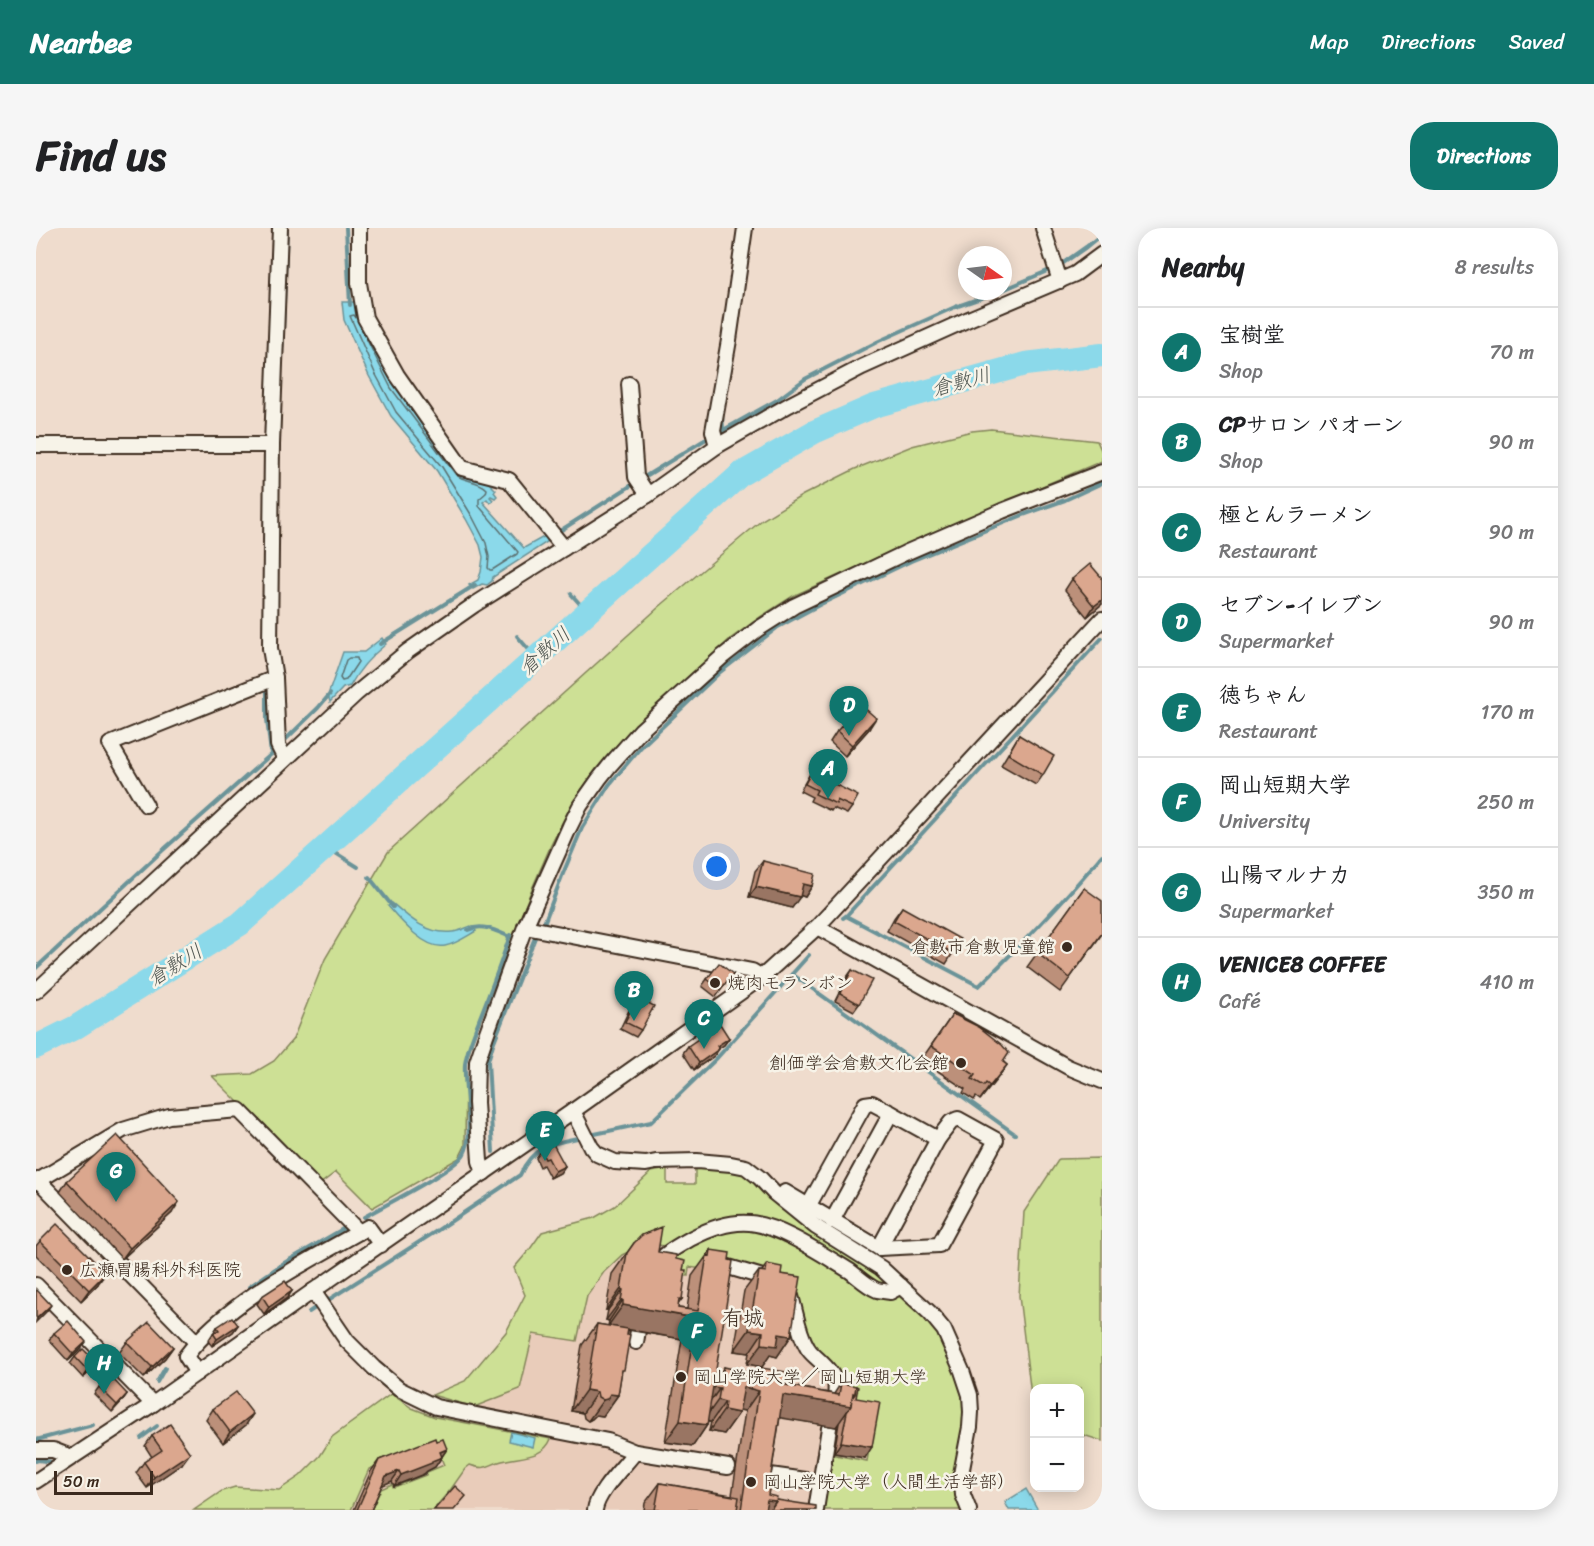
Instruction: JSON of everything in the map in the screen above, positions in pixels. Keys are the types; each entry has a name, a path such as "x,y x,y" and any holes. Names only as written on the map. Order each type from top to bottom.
{"street":[{"path":"280,228 272,445 270,648 275,678 281,752"},
{"path":"359,228 358,283 365,318 397,375 462,468 509,480 557,539"},
{"path":"715,439 745,228"},
{"path":"1043,228 1057,272"},
{"path":"36,991 281,752 408,651 474,604 557,539 715,439 789,405 862,367 971,318 1057,272 1075,274 1102,254"},
{"path":"629,384 641,486"},
{"path":"36,445 272,445"},
{"path":"484,1173 480,1161 476,1103 477,1062 486,1035 534,929 570,826 580,806 599,779 642,730 722,657 758,629 794,606 905,553 1002,511 1102,472"},
{"path":"36,1481 197,1373 320,1300 381,1245 762,977 817,927 1102,619"},
{"path":"146,805 110,744 275,678"},
{"path":"817,927 1068,1066 1102,1082"},
{"path":"534,929 752,971 762,977"},
{"path":"810,1203 865,1104 872,1103 938,1139"},
{"path":"196,1342 37,1181 123,1130 169,1116 239,1110 359,1232"},
{"path":"573,1111 597,1154 605,1159 646,1164 697,1161 746,1167 760,1178 879,1248 939,1245 996,1140 958,1119 951,1122 938,1139 879,1248"},
{"path":"832,1221 891,1113"},
{"path":"760,1178 774,1193 816,1227 881,1268 930,1313 944,1330 970,1395 970,1427 961,1474 963,1495 969,1510"},
{"path":"651,1274 658,1261 700,1233 729,1224 750,1223 776,1230 807,1245 876,1290 890,1292 900,1286"},
{"path":"197,1373 186,1356 196,1342 235,1308 270,1284 368,1227 381,1245"},
{"path":"725,1266 777,1281 784,1287 791,1296 802,1337 808,1350 834,1377 837,1388 834,1403"},
{"path":"36,1285 153,1404"},
{"path":"320,1300 347,1341 374,1368 399,1389 436,1407 608,1441 635,1452 728,1467"},
{"path":"816,1510 829,1428"},
{"path":"36,1450 53,1450 71,1457"},
{"path":"595,1510 596,1503 635,1452"},
{"path":"763,1474 820,1482"}],"shaded area":[{"name":"岡山学院大学／岡山短期大学","path":"647,1243 726,1256 784,1280 876,1410 867,1461 830,1454 821,1510 328,1510 359,1444 458,1424 463,1403 474,1407 533,1334 577,1340 587,1296 620,1256"}],"green space":[{"path":"991,429 1097,441 1102,452 1102,461 945,527 793,596 730,639 631,729 596,769 570,807 551,845 473,1039 466,1062 465,1146 459,1158 372,1208 336,1172 320,1184 212,1076 252,1074 274,1061 293,1039 325,959 388,852 659,607 762,520 803,495 855,469 912,446 972,431"},
{"path":"1102,1158 1102,1441 1084,1435 1084,1384 1030,1384 1030,1387 1019,1296 1024,1212 1059,1159"},
{"path":"716,1167 743,1169 789,1214 869,1267 890,1285 881,1287 745,1217 670,1247 647,1243 622,1255 604,1272 587,1296 577,1341 533,1334 520,1389 474,1407 432,1395 465,1381 506,1332 525,1295 514,1268 542,1232 594,1218 615,1206 651,1172 667,1169 667,1184 695,1184 695,1169"},
{"path":"732,1228 765,1231 803,1247 886,1296 900,1295 927,1318 955,1365 964,1392 967,1415 963,1510 821,1510 830,1454 867,1461 876,1410 841,1393 814,1348 783,1280 689,1267 688,1276 658,1270 687,1246"},
{"path":"391,1394 412,1408 435,1417 551,1439 542,1450 530,1456 484,1467 470,1465 433,1510 371,1510 381,1489 392,1484 394,1487 426,1475 427,1472 444,1465 436,1446 428,1446 369,1469 351,1510 194,1510 222,1491 235,1487 279,1490 300,1476 320,1456 332,1437"}],"water":[{"path":"342,302 355,302 396,384 448,455 485,479 496,490 494,492 497,496 490,497 493,500 490,503 487,499 483,502 524,548 547,535 550,540 493,577 487,585 482,584 473,589 469,585 478,580 481,572 483,557 480,545 437,471 391,416 369,376 344,320"},
{"path":"382,638 386,644 366,663 350,686 343,688 330,702 328,695 343,652 364,652"},
{"path":"392,903 412,920 435,931 454,932 471,926 476,931 449,945 437,946 421,939 399,919 388,906"},
{"path":"511,1432 535,1438 533,1447 509,1441"},
{"path":"1026,1489 1038,1510 1009,1510 1005,1502"}],"building":[{"path":"1090,564 1102,578 1102,600 1094,606 1072,579"},
{"path":"861,705 876,718 852,745 837,731"},
{"path":"1019,735 1054,756 1043,775 1008,754"},
{"path":"811,772 858,796 852,807 837,800 836,804 815,794 817,790 805,784"},
{"path":"763,861 815,874 812,886 803,884 800,897 756,887"},
{"path":"1084,888 1102,901 1102,933 1070,978 1037,953"},
{"path":"902,907 960,939 953,953 894,921"},
{"path":"719,963 733,974 721,989 707,979"},
{"path":"852,970 872,980 859,1004 840,993"},
{"path":"637,997 654,1006 641,1030 625,1022"},
{"path":"953,1014 979,1027 1009,1053 1003,1062 1007,1065 990,1086 986,1083 984,1086 972,1079 975,1075 931,1046"},
{"path":"720,1024 729,1038 717,1046 719,1049 699,1063 688,1046"},
{"path":"117,1135 179,1202 130,1248 67,1181"},
{"path":"553,1144 565,1166 555,1171 541,1151"},
{"path":"57,1224 106,1273 89,1290 40,1241"},
{"path":"662,1227 658,1252 676,1255 676,1259 685,1261 682,1299 679,1299 678,1308 698,1311 707,1255 710,1256 711,1250 730,1253 729,1260 733,1261 715,1376 721,1378 724,1367 747,1372 745,1381 760,1384 762,1368 787,1372 785,1385 839,1395 841,1383 856,1386 851,1406 783,1395 768,1495 777,1497 776,1501 767,1500 765,1510 741,1510 759,1391 744,1387 739,1413 724,1410 725,1402 718,1400 720,1388 713,1387 707,1425 680,1421 696,1318 623,1305 623,1300 621,1300 627,1253 642,1235"},
{"path":"767,1264 782,1267 781,1274 801,1277 791,1336 779,1334 777,1346 762,1344 763,1332 749,1330 759,1271 766,1272"},
{"path":"285,1281 292,1291 269,1307 262,1296"},
{"path":"36,1289 51,1305 37,1318 36,1317"},
{"path":"232,1317 238,1325 217,1339 213,1333 219,1330 217,1327"},
{"path":"68,1321 86,1342 73,1354 54,1333"},
{"path":"149,1322 173,1347 152,1367 127,1342"},
{"path":"597,1324 628,1329 627,1335 630,1335 618,1395 610,1394 607,1399 603,1400 598,1397 597,1392 586,1390"},
{"path":"83,1349 97,1363 88,1371 75,1357"},
{"path":"110,1376 127,1394 117,1405 99,1387"},
{"path":"856,1386 858,1387 856,1398 880,1402 872,1447 841,1442 847,1412 851,1406"},
{"path":"236,1392 253,1414 230,1432 213,1409"},
{"path":"170,1424 190,1453 154,1477 144,1462 162,1450 152,1436"},
{"path":"435,1438 436,1441 443,1439 447,1449 440,1452 442,1457 401,1475 399,1471 386,1476 371,1510 357,1510 379,1460"},
{"path":"660,1483 739,1497 737,1510 655,1510"},
{"path":"455,1486 466,1496 454,1510 434,1510"},
{"path":"777,1500 816,1506 816,1510 770,1510"}],"waterway":[{"path":"282,354 287,228"},
{"path":"346,228 350,305"},
{"path":"1059,266 1102,234"},
{"path":"1012,286 1052,269"},
{"path":"718,433 777,400 805,379 879,341 975,300"},
{"name":"倉敷川","path":"36,1047 76,1027 240,924 741,474 814,432 874,406 1025,364 1102,355"},
{"path":"722,412 723,430"},
{"path":"641,479 711,436"},
{"path":"555,534 635,483"},
{"path":"543,926 582,828 609,785 641,747 719,673 778,627 821,604 911,561 1102,483"},
{"path":"380,644 475,585"},
{"path":"571,594 588,613"},
{"path":"517,636 537,659"},
{"path":"846,916 1102,638"},
{"path":"267,691 271,754"},
{"path":"281,744 330,694"},
{"path":"36,968 162,851 276,750"},
{"path":"326,847 358,867"},
{"path":"843,918 846,916 979,986 1073,889 1102,855"},
{"path":"369,877 393,907"},
{"path":"468,930 479,927 495,930 510,937"},
{"path":"493,1152 488,1061 539,932"},
{"path":"364,1217 433,1178 458,1161 464,1154 469,1136 466,1058 510,935"},
{"path":"590,1135 651,1122 717,1058 809,955"},
{"path":"792,974 1015,1134"},
{"path":"325,1302 520,1175 525,1165 538,1151 553,1144 582,1137"},
{"path":"249,1287 284,1263 348,1226"},
{"path":"309,1312 318,1306"},
{"path":"157,1382 165,1368"},
{"path":"36,1440 93,1425"},
{"path":"141,1438 157,1426"},
{"path":"36,1461 52,1462"}],"place":[{"name":"セブン-イレブン","path":"849,736"},
{"name":"宝樹堂","path":"828,799"},
{"name":"倉敷市倉敷児童館","path":"1067,947"},
{"name":"焼肉モランボン","path":"715,983"},
{"name":"CPサロン パオーン","path":"634,1021"},
{"name":"極とんラーメン","path":"704,1049"},
{"name":"創価学会倉敷文化会館","path":"961,1063"},
{"name":"徳ちゃん","path":"545,1161"},
{"name":"山陽マルナカ","path":"116,1202"},
{"name":"広瀬胃腸科外科医院","path":"67,1270"},
{"name":"岡山短期大学","path":"697,1362"},
{"name":"岡山学院大学／岡山短期大学","path":"681,1377"},
{"name":"VENICE8 COFFEE","path":"104,1394"},
{"name":"岡山学院大学（人間生活学部）","path":"751,1482"}],"district":[{"name":"有城","path":"743,1318"}]}
